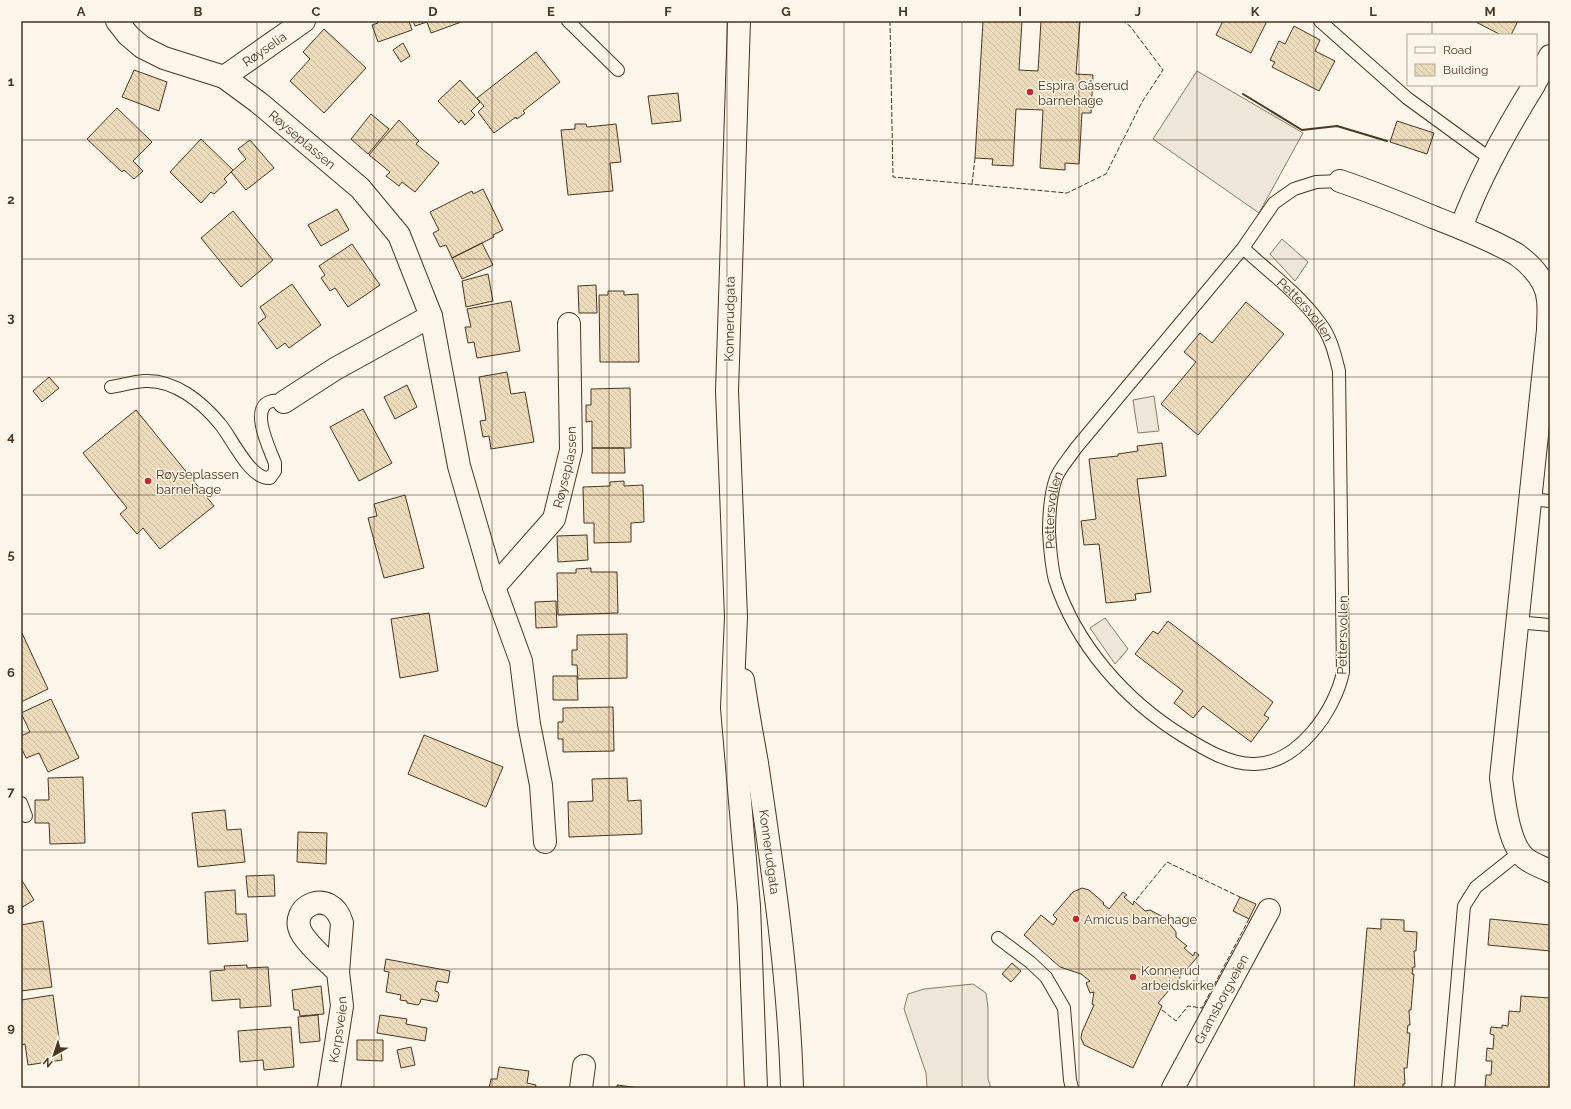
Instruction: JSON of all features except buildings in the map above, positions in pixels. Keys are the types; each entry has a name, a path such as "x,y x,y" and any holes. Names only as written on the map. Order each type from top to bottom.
{"street":[{"name":"Røyseplassen","path":"117,21 142,47 164,58 224,77 264,106 360,188 399,235 431,316 459,466 494,587 521,661 529,724 541,785 545,842"},
{"name":"Røyselia","path":"224,77 304,21"},
{"name":"Konnerudgata","path":"739,21 727,391 736,617 746,702 764,813 782,951 791,1054 792,1088"},
{"path":"1537,80 1550,56"},
{"path":"1461,228 1473,193 1533,86"},
{"name":"Pettersvollen","path":"1340,181 1373,192 1461,228 1517,255 1532,268 1547,291 1549,303 1548,330 1500,778 1509,827 1520,852 1525,858 1550,871"},
{"path":"284,402 334,369 431,316"},
{"name":"Røyseplassen","path":"494,587 554,519 571,450 569,324"},
{"name":"Konnerudgata","path":"736,617 732,708 749,906 756,1088"},
{"name":"Gramsborgveien","path":"1172,1088 1268,910"},
{"name":"Korpsveien","path":"328,1088 342,1006 342,992 338,972"},
{"path":"581,1088 584,1066"}],"lane":[{"path":"568,21 618,70"},
{"path":"1320,21 1407,98 1492,160"},
{"name":"Pettersvollen","path":"1243,248 1296,296 1321,323 1333,348 1339,379 1344,655 1340,684 1332,702 1317,725 1295,750 1272,762 1255,764 1243,764 1226,759 1172,729 1150,714 1127,692 1098,660 1072,620 1055,579 1050,544 1049,512 1056,478 1076,448 1243,248 1274,203 1294,189 1316,182 1340,181"},
{"path":"111,387 145,381 162,384 181,390 205,408 220,424 254,472 264,478 270,478 275,471 275,463 260,420 260,411 271,401 284,402"},
{"path":"1529,499 1550,501"},
{"path":"1516,622 1550,625"},
{"path":"21,803 26,816"},
{"path":"1448,1088 1464,906 1476,887 1520,852"},
{"path":"998,938 1030,962 1046,977 1064,1008 1072,1088"}],"shaded area":[{"path":"1197,71 1303,133 1259,213 1153,139"},
{"path":"1282,239 1308,262 1295,281 1270,254"},
{"path":"1154,396 1159,431 1138,433 1133,400"},
{"path":"1105,618 1128,649 1115,664 1090,628"},
{"path":"973,984 986,993 988,1008 988,1079 991,1088 927,1088 926,1073 904,1009 908,994 924,989"}],"fence":[{"path":"890,21 893,177 1067,193 1106,174 1142,102 1163,70 1130,26 1123,21"},
{"path":"972,184 975,158"},
{"path":"1136,900 1167,862 1240,897"},
{"path":"1162,1010 1176,1021 1188,1006 1202,1008 1249,919"}],"wall":[{"path":"1243,94 1302,130 1337,126 1387,141"}],"place":[{"name":"Espira Gåserud barnehage","path":"1030,92"},
{"name":"Røyseplassen barnehage","path":"148,481"},
{"name":"Amicus barnehage","path":"1076,919"},
{"name":"Konnerud arbeidskirke","path":"1133,977"}]}
